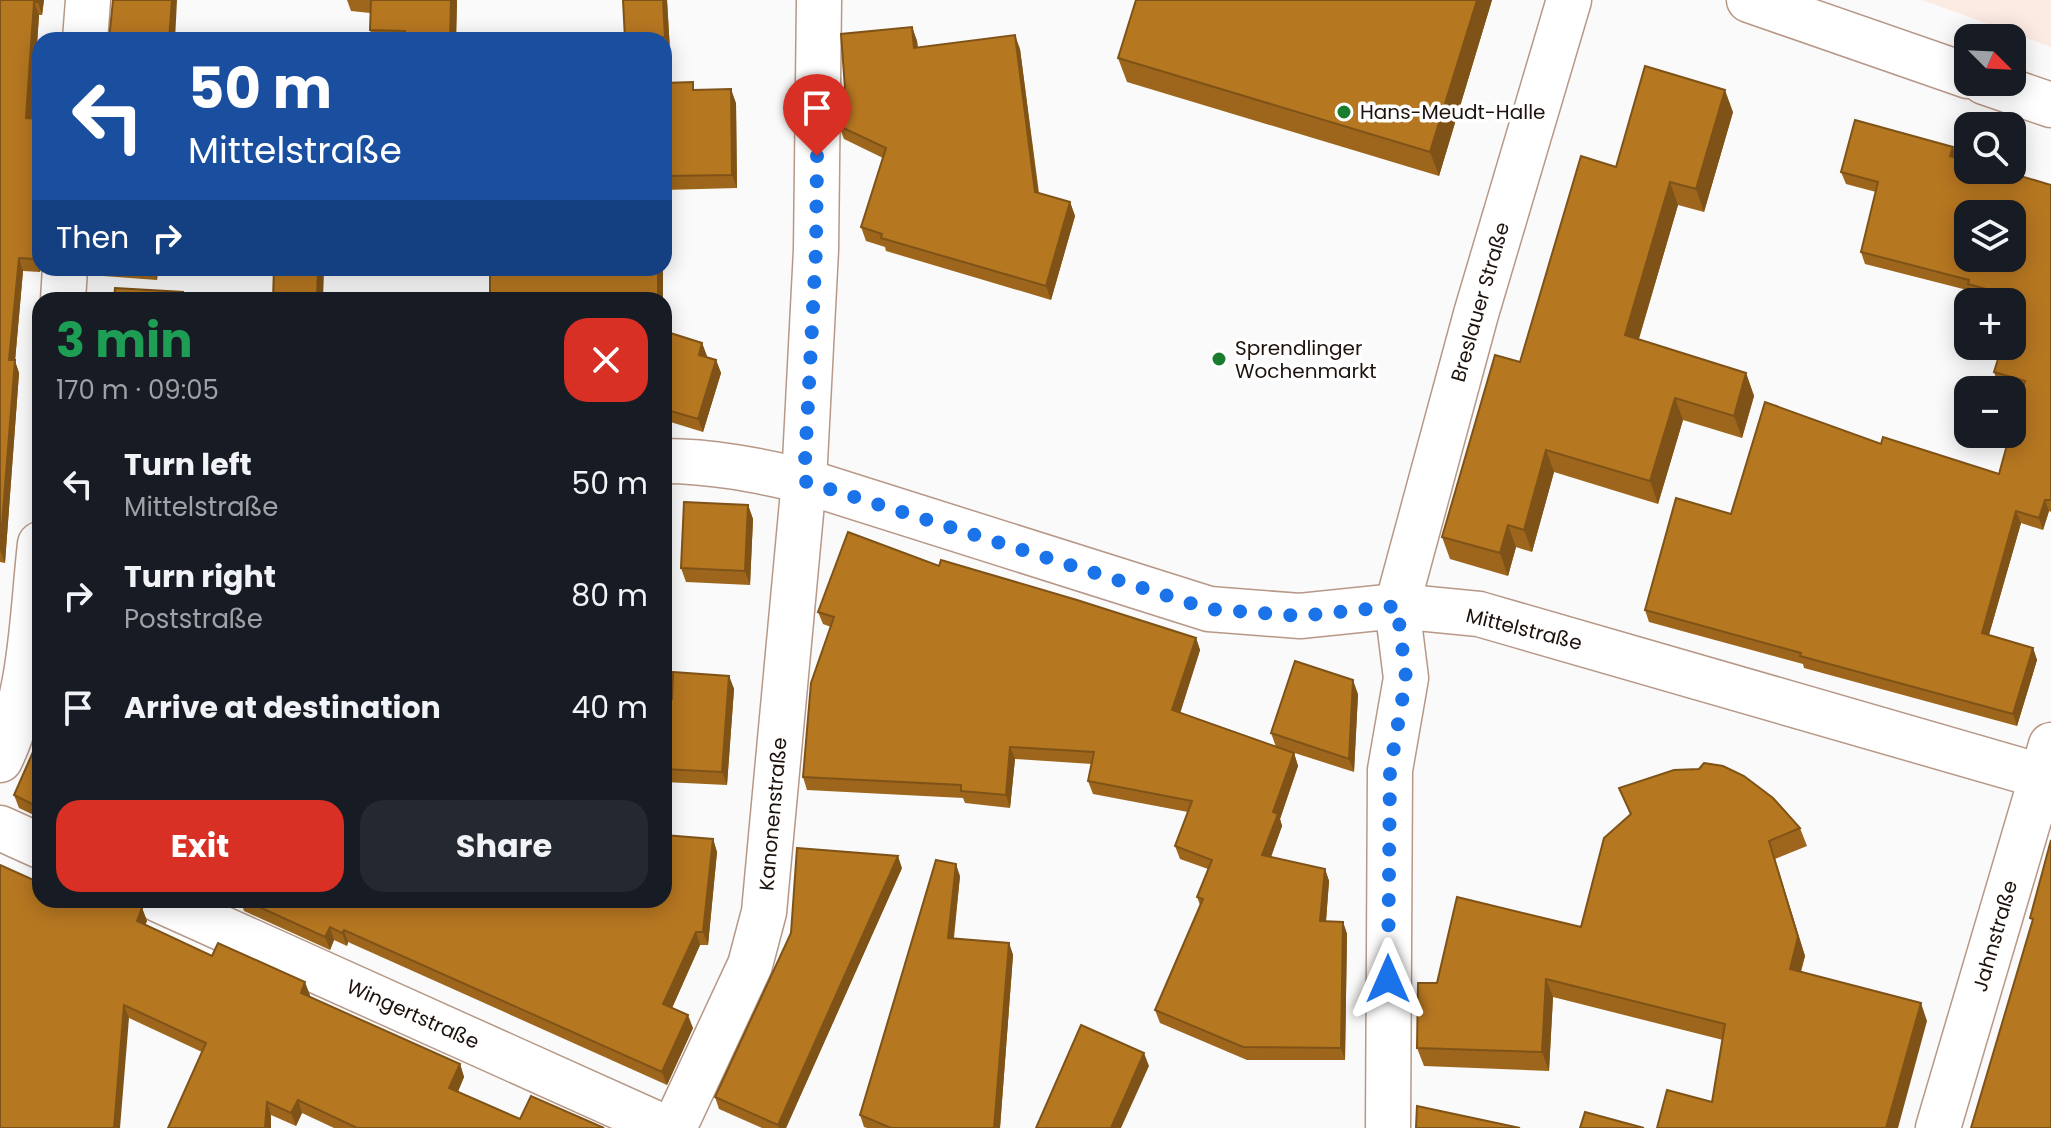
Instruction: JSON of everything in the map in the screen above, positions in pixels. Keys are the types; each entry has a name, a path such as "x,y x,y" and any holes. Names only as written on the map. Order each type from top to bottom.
{"street":[{"path":"86,32 88,0"},
{"name":"Kanonenstraße","path":"674,1128 750,965 764,912 804,481 816,250 819,0"},
{"name":"Breslauer Straße","path":"1397,606 1476,314 1569,0"},
{"path":"1749,0 1954,71"},
{"path":"2025,96 2051,105"},
{"name":"Mittelstraße","path":"672,461 709,462 804,481 1209,609 1300,616 1397,606 1479,614 2048,767"},
{"path":"1388,1128 1390,770 1406,678 1397,606"},
{"path":"0,760 11,737 25,677 32,615"},
{"name":"Jahnstraße","path":"1938,1128 2048,767"},
{"path":"0,828 32,842"},
{"name":"Wingertstraße","path":"177,908 666,1128"}],"shaded area":[{"path":"1922,0 2051,0 2051,47 2026,38 2026,24 1988,24"}],"building":[{"path":"0,0 38,0 34,2 26,118 32,118 32,259 19,258 9,360 15,360 0,550"},
{"path":"113,0 172,0 170,32 110,32"},
{"path":"371,0 451,0 450,32 370,30"},
{"path":"623,0 663,0 665,32 625,32"},
{"name":"Hans-Meudt-Halle","path":"1136,0 1477,0 1430,152 1118,58"},
{"path":"912,27 914,48 1015,35 1035,192 1070,202 1046,286 881,238 882,234 861,227 886,148 839,126 838,88 845,88 841,34"},
{"path":"1645,66 1725,90 1696,189 1670,182 1625,335 1746,373 1734,416 1675,398 1650,481 1546,450 1524,530 1508,525 1500,553 1442,537 1495,355 1520,362 1581,156 1616,167"},
{"path":"693,82 693,90 731,89 732,175 672,176 672,83"},
{"path":"1855,120 1953,147 1950,156 1954,157 1954,184 2026,184 2026,178 2051,185 2051,499 2045,500 2039,518 2016,511 1982,633 2033,648 2013,714 1645,610 1676,498 1731,514 1765,402 1881,444 1883,437 1999,474 2006,448 2026,448 2026,376 1994,372 1998,360 2026,360 2026,288 1982,288 1968,284 1969,280 1861,252 1878,182 1841,172"},
{"path":"274,276 318,276 317,292 273,292"},
{"path":"490,276 658,276 658,292 490,292"},
{"path":"115,288 183,292 115,292"},
{"path":"672,334 702,343 699,355 716,360 698,419 672,411"},
{"path":"684,502 748,505 745,571 681,568"},
{"path":"848,532 939,566 941,560 1196,638 1172,710 1294,753 1273,812 1278,814 1262,855 1325,869 1320,921 1343,922 1341,1048 1243,1047 1155,1010 1203,899 1197,897 1212,860 1175,846 1192,801 1088,781 1094,752 1010,747 1006,795 961,791 961,785 803,777 811,683 834,617 818,612"},
{"path":"1295,661 1353,680 1349,759 1271,733"},
{"path":"673,672 729,676 722,772 672,769"},
{"path":"32,754 32,804 14,795"},
{"path":"1704,763 1723,766 1744,776 1773,798 1800,828 1769,841 1798,937 1790,969 1921,1003 1886,1128 1657,1128 1667,1090 1712,1102 1725,1024 1546,979 1542,1052 1417,1048 1418,983 1437,983 1457,897 1581,927 1604,838 1631,814 1619,788 1674,770 1699,769"},
{"path":"672,836 713,839 703,932 696,932 663,1004 688,1015 662,1072 344,930 342,933 330,927 325,937 262,908 672,908"},
{"path":"2051,840 2051,1128 1971,1128 2033,919 2030,918"},
{"path":"797,848 898,856 778,1125 715,1097 791,933"},
{"path":"936,860 956,864 948,938 1009,943 994,1128 891,1128 860,1115"},
{"path":"0,865 32,879 32,908 142,908 137,921 212,956 218,943 305,982 301,993 460,1064 449,1088 520,1119 531,1096 604,1128 357,1128 298,1100 291,1113 267,1102 265,1128 168,1128 206,1043 124,1005 114,1128 0,1128"},
{"path":"1081,1025 1144,1053 1111,1128 1036,1128"},
{"path":"1417,1106 1520,1128 1416,1128"},
{"path":"1585,1112 1644,1128 1580,1128"}],"place":[{"name":"Hans-Meudt-Halle","path":"1344,112"},
{"name":"Sprendlinger Wochenmarkt","path":"1219,359"}],"route":[{"path":"817,156 816,250 804,481 1209,609 1300,616 1397,606 1406,678 1390,770 1388,979"}]}
